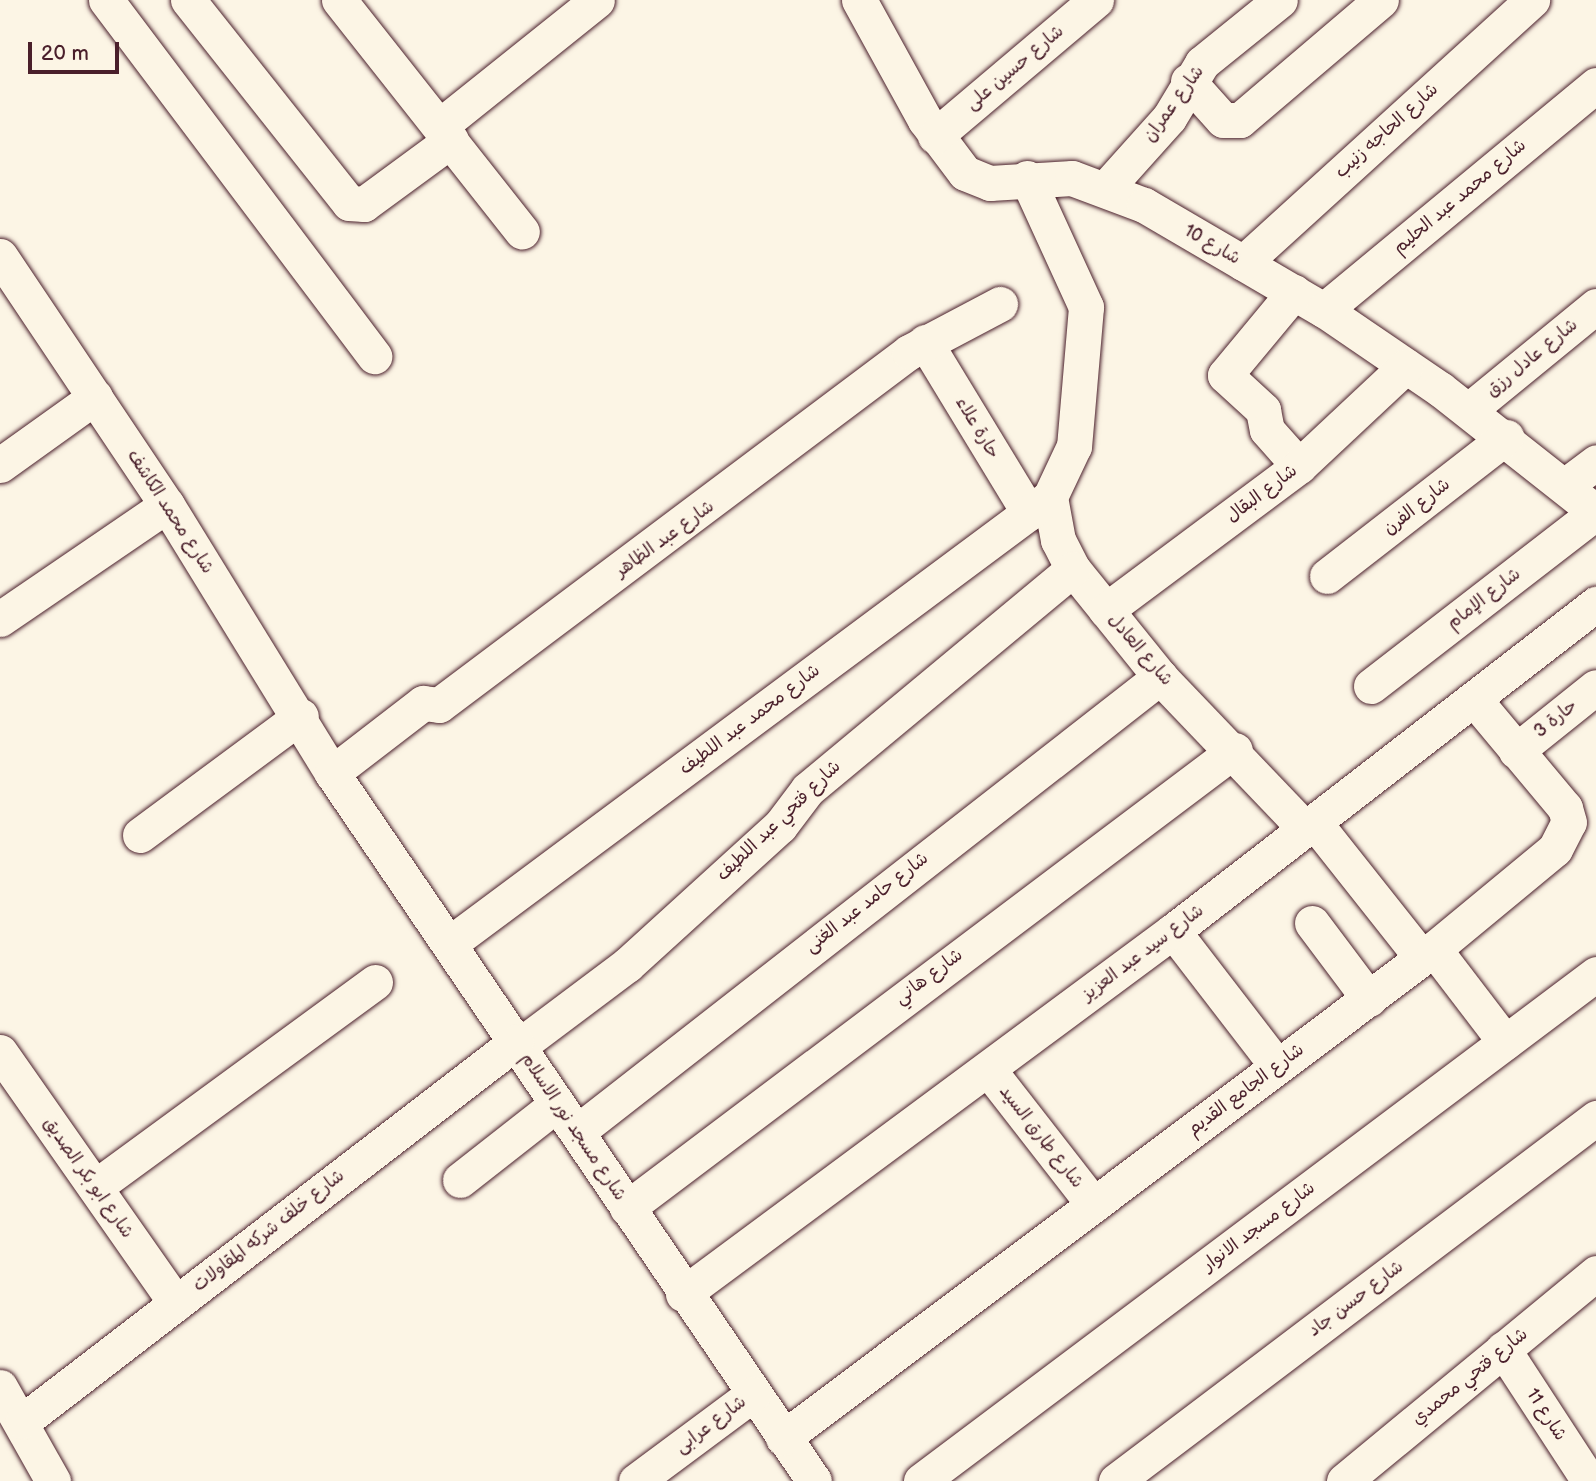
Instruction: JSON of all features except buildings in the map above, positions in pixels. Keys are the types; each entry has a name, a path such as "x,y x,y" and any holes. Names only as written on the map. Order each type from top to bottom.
{"street":[{"path":"106,0 374,356"},
{"path":"188,0 349,203 364,204 597,0"},
{"path":"340,0 522,232"},
{"name":"شارع حسين على","path":"935,136 1096,0"},
{"name":"شارع عمران","path":"1107,187 1169,118 1188,81 1280,0"},
{"path":"1188,81 1223,120 1240,120 1381,0"},
{"name":"شارع الحاجه زنيب","path":"1242,263 1532,0"},
{"name":"شارع 10","path":"874,6 935,136 965,173 990,183 1027,178 1072,178 1107,187 1324,310 1506,437 1596,512"},
{"name":"شارع محمد عبد الحليم","path":"1324,310 1596,85"},
{"path":"1027,178 1086,307 1074,446 1046,496"},
{"name":"شارع محمد الكاشف","path":"0,256 167,505 301,716 332,773"},
{"path":"1294,292 1225,375 1264,410 1267,430 1299,466"},
{"name":"شارع عبد الظاهر","path":"332,773 423,703 439,705 925,342 955,334 1000,304"},
{"name":"شارع عادل رزق","path":"1469,410 1596,306"},
{"name":"حارة علاء","path":"925,342 1046,496"},
{"name":"شارع البقال","path":"1106,610 1299,466 1406,366"},
{"path":"0,465 94,397"},
{"name":"شارع الفرن","path":"1327,576 1506,437"},
{"path":"1566,485 1596,462"},
{"name":"شارع العادل","path":"1046,496 1058,540 1073,569 1160,677 1311,827 1505,1042"},
{"name":"شارع محمد عبد اللطيف","path":"449,944 1046,496"},
{"path":"0,619 167,505"},
{"name":"شارع الإمام","path":"1371,686 1596,512"},
{"name":"شارع فتحي عبد اللطيف","path":"518,1044 627,965 780,826 808,789 1073,569"},
{"name":"شارع سيد عبد العزيز","path":"683,1294 1174,931 1596,604"},
{"name":"شارع حامد عبد الغنى","path":"577,1132 1160,677"},
{"name":"حارة 3","path":"1516,751 1596,687"},
{"name":"شارع الجامع القديم","path":"783,1438 1428,954 1565,836 1565,808 1474,699"},
{"path":"141,835 301,716"},
{"name":"شارع هاني","path":"627,1208 1235,750"},
{"name":"شارع مسجد نور الاسلام","path":"332,773 518,1044 683,1294 814,1481"},
{"path":"1312,923 1368,999"},
{"path":"1174,931 1277,1066"},
{"name":"شارع مسجد الانوار","path":"921,1481 1596,974"},
{"path":"95,1187 375,982"},
{"name":"شارع خلف شركه المقاولات","path":"23,1421 518,1044"},
{"name":"شارع ابو بكر الصديق","path":"0,1052 176,1303"},
{"name":"شارع طارق السيد","path":"988,1069 1094,1205"},
{"path":"460,1180 557,1104"},
{"name":"شارع حسن جاد","path":"1116,1481 1596,1118"},
{"name":"شارع فتحي محمدي","path":"1344,1481 1596,1273"},
{"name":"شارع 11","path":"1503,1349 1589,1481"},
{"path":"0,1387 23,1421 53,1481"},
{"name":"شارع عرابى","path":"636,1481 753,1394"}]}
